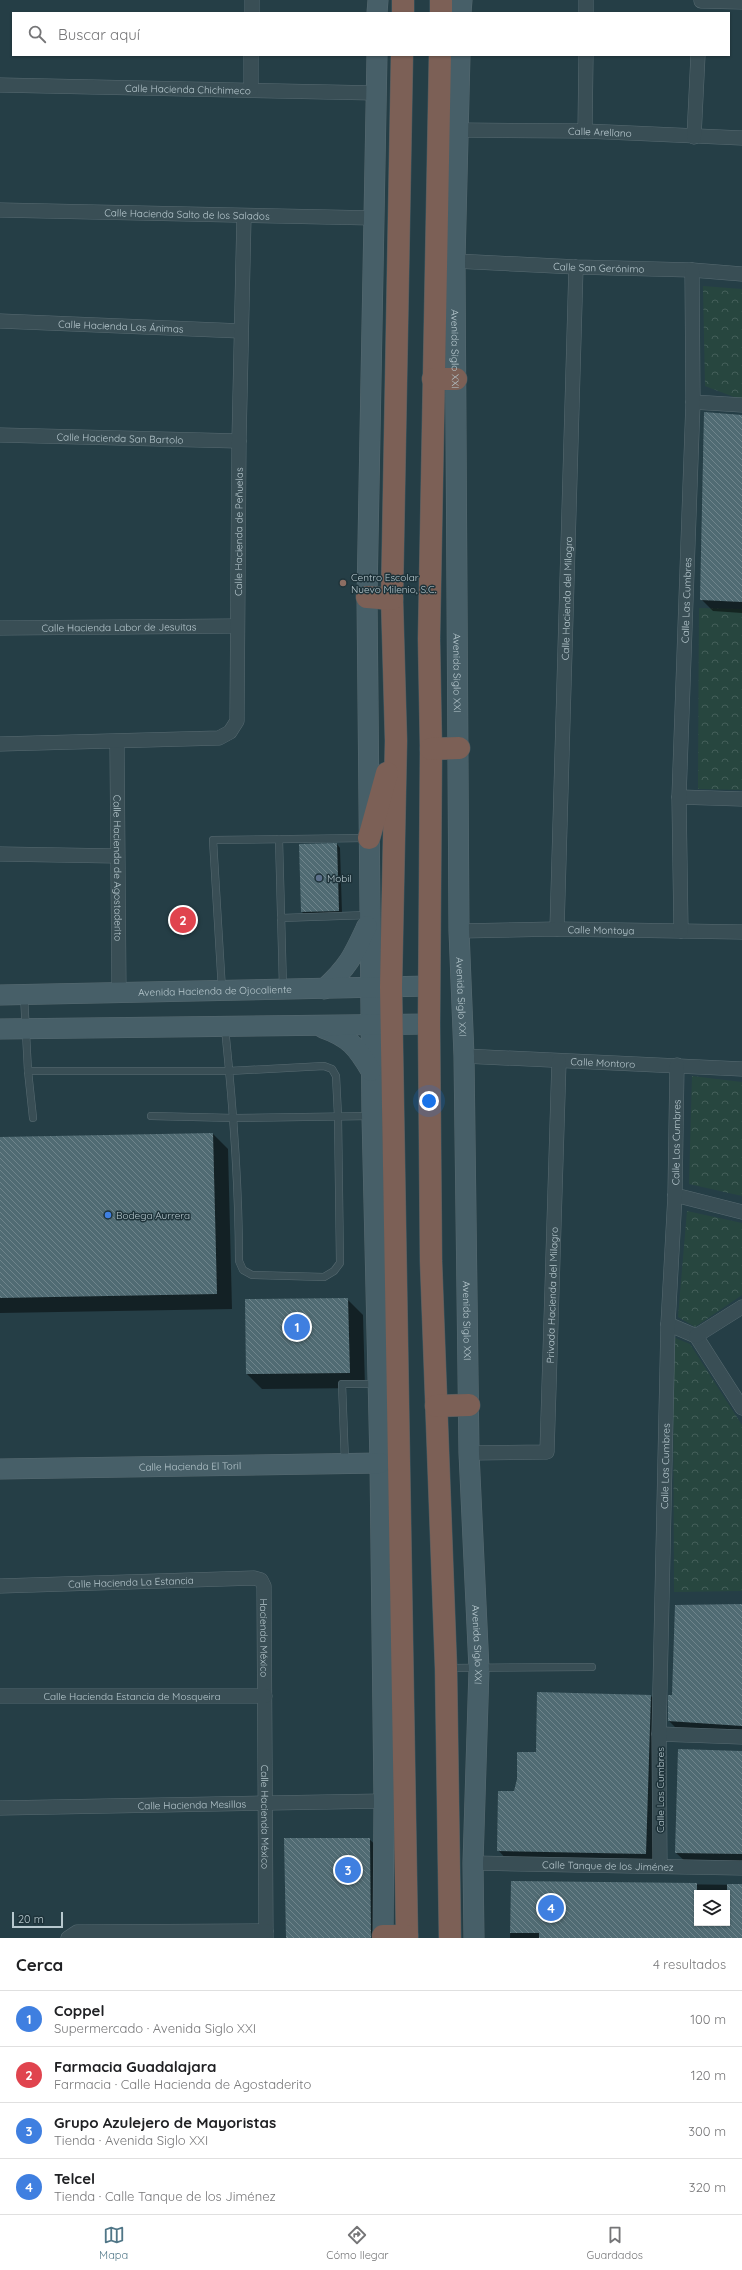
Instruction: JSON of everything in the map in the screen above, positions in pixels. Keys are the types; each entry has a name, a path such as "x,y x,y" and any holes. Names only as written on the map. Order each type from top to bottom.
{"highway":[{"path":"403,0 403,12"},
{"path":"441,0 441,12"},
{"path":"383,1937 407,1937 392,1024 381,987 396,740 392,599 402,56"},
{"path":"440,56 429,639 431,749 429,1024 431,1261 446,1668 450,1938"},
{"path":"433,379 456,379"},
{"path":"367,597 392,599"},
{"path":"369,838 396,740"},
{"path":"431,749 459,748"},
{"path":"436,1406 469,1405"}],"street":[{"path":"252,0 252,12"},
{"path":"377,12 378,0"},
{"path":"461,12 462,0"},
{"path":"586,0 586,12"},
{"path":"701,5 742,2"},
{"path":"250,90 251,56"},
{"path":"377,56 367,597 370,918 381,987 371,1024 371,1071 380,1463 384,1801 383,1937"},
{"name":"Avenida Siglo XXI","path":"460,56 455,261 459,932 464,1056 469,1453 479,1669 474,1864 474,1938"},
{"path":"585,132 586,56"},
{"path":"694,137 698,56"},
{"name":"Calle Hacienda Chichimeco","path":"0,85 376,93"},
{"name":"Calle Arellano","path":"458,130 585,132 742,138"},
{"name":"Calle Hacienda Salto de los Salados","path":"0,210 374,218"},
{"name":"Calle Hacienda de Peñuelas","path":"0,744 117,742 219,738 230,732 237,721 239,441 244,216"},
{"name":"Calle San Gerónimo","path":"455,261 576,267 692,270 742,274"},
{"name":"Calle Hacienda del Milagro","path":"557,929 576,267"},
{"name":"Calle Las Cumbres","path":"681,931 679,797 693,402 692,270"},
{"name":"Calle Hacienda Las Ánimas","path":"0,321 241,331"},
{"path":"693,402 742,405"},
{"name":"Calle Hacienda San Bartolo","path":"0,435 239,441"},
{"name":"Calle Hacienda Labor de Jesuitas","path":"0,628 237,626"},
{"name":"Calle Hacienda de Agostaderito","path":"117,742 117,856 120,994"},
{"path":"679,797 742,799"},
{"path":"0,854 117,856"},
{"path":"324,989 343,972 353,957 370,918"},
{"name":"Calle Montoya","path":"459,932 557,929 742,932"},
{"name":"Avenida Hacienda de Ojocaliente","path":"0,995 120,994 429,986"},
{"path":"0,1029 311,1024 429,1024"},
{"path":"311,1024 349,1040 361,1053 371,1071"},
{"name":"Calle Montoro","path":"464,1056 742,1069"},
{"name":"Privada Hacienda del Milagro","path":"469,1453 547,1452 559,1061"},
{"name":"Calle Las Cumbres","path":"660,1866 659,1734 668,1324 675,1195 677,1065"},
{"path":"675,1195 742,1212"},
{"path":"696,1336 742,1307"},
{"path":"668,1324 696,1336 742,1408"},
{"name":"Calle Hacienda El Toril","path":"0,1469 380,1463"},
{"name":"Calle Hacienda La Estancia","path":"0,1586 254,1578 261,1580"},
{"name":"Hacienda México","path":"261,1580 264,1586 265,1696"},
{"name":"Calle Hacienda Estancia de Mosqueira","path":"0,1696 265,1696"},
{"name":"Calle Hacienda México","path":"265,1696 266,1934"},
{"path":"659,1734 742,1737"},
{"name":"Calle Hacienda Mesillas","path":"0,1808 384,1801"},
{"name":"Calle Tanque de los Jiménez","path":"474,1864 742,1868"},
{"path":"68,1938 78,1932 266,1934"}],"lane":[{"path":"222,991 213,840 369,838"},
{"path":"279,839 283,990"},
{"path":"281,918 370,918"},
{"path":"24,995 28,1071 33,1118"},
{"path":"28,1071 230,1071 324,1066 332,1070 336,1076 338,1116 340,1262 334,1271 324,1277 252,1275 242,1270 238,1261 234,1118 230,1071 225,1026"},
{"path":"151,1116 234,1118 372,1116"},
{"path":"345,1463 342,1384 378,1384"},
{"path":"446,1668 479,1669 592,1667"}],"green space":[{"path":"703,286 742,289 742,400 705,386"},
{"path":"699,608 742,609 742,790 698,789"},
{"path":"692,1076 742,1082 742,1196 689,1184"},
{"path":"687,1211 742,1223 742,1295 695,1327 678,1317"},
{"path":"673,1337 690,1344 742,1425 742,1591 674,1592"}],"building":[{"path":"704,412 742,415 742,602 700,600"},
{"name":"Mobil","path":"337,843 339,911 301,912 299,844"},
{"name":"Bodega Aurrera","path":"213,1133 217,1294 0,1298 0,1137"},
{"path":"348,1298 350,1373 246,1374 245,1299"},
{"path":"742,1604 742,1726 668,1721 668,1695 672,1695 675,1605"},
{"path":"537,1692 651,1695 646,1854 497,1851 498,1791 514,1791 517,1779 517,1752 536,1752"},
{"path":"678,1749 742,1751 742,1854 675,1853"},
{"path":"284,1838 370,1838 371,1938 286,1938"},
{"path":"511,1881 697,1883 697,1890 694,1890 694,1926 730,1926 730,1890 727,1890 727,1884 742,1884 742,1938 539,1938 539,1933 510,1933"}],"place":[{"name":"Centro Escolar Nuevo Milenio, S.C.","path":"343,583"},
{"name":"Mobil","path":"319,878"},
{"name":"Farmacia Guadalajara","path":"183,920"},
{"name":"Bodega Aurrera","path":"108,1215"},
{"name":"Coppel","path":"297,1327"},
{"name":"Grupo Azulejero de Mayoristas","path":"348,1870"},
{"name":"Telcel","path":"551,1908"}]}
